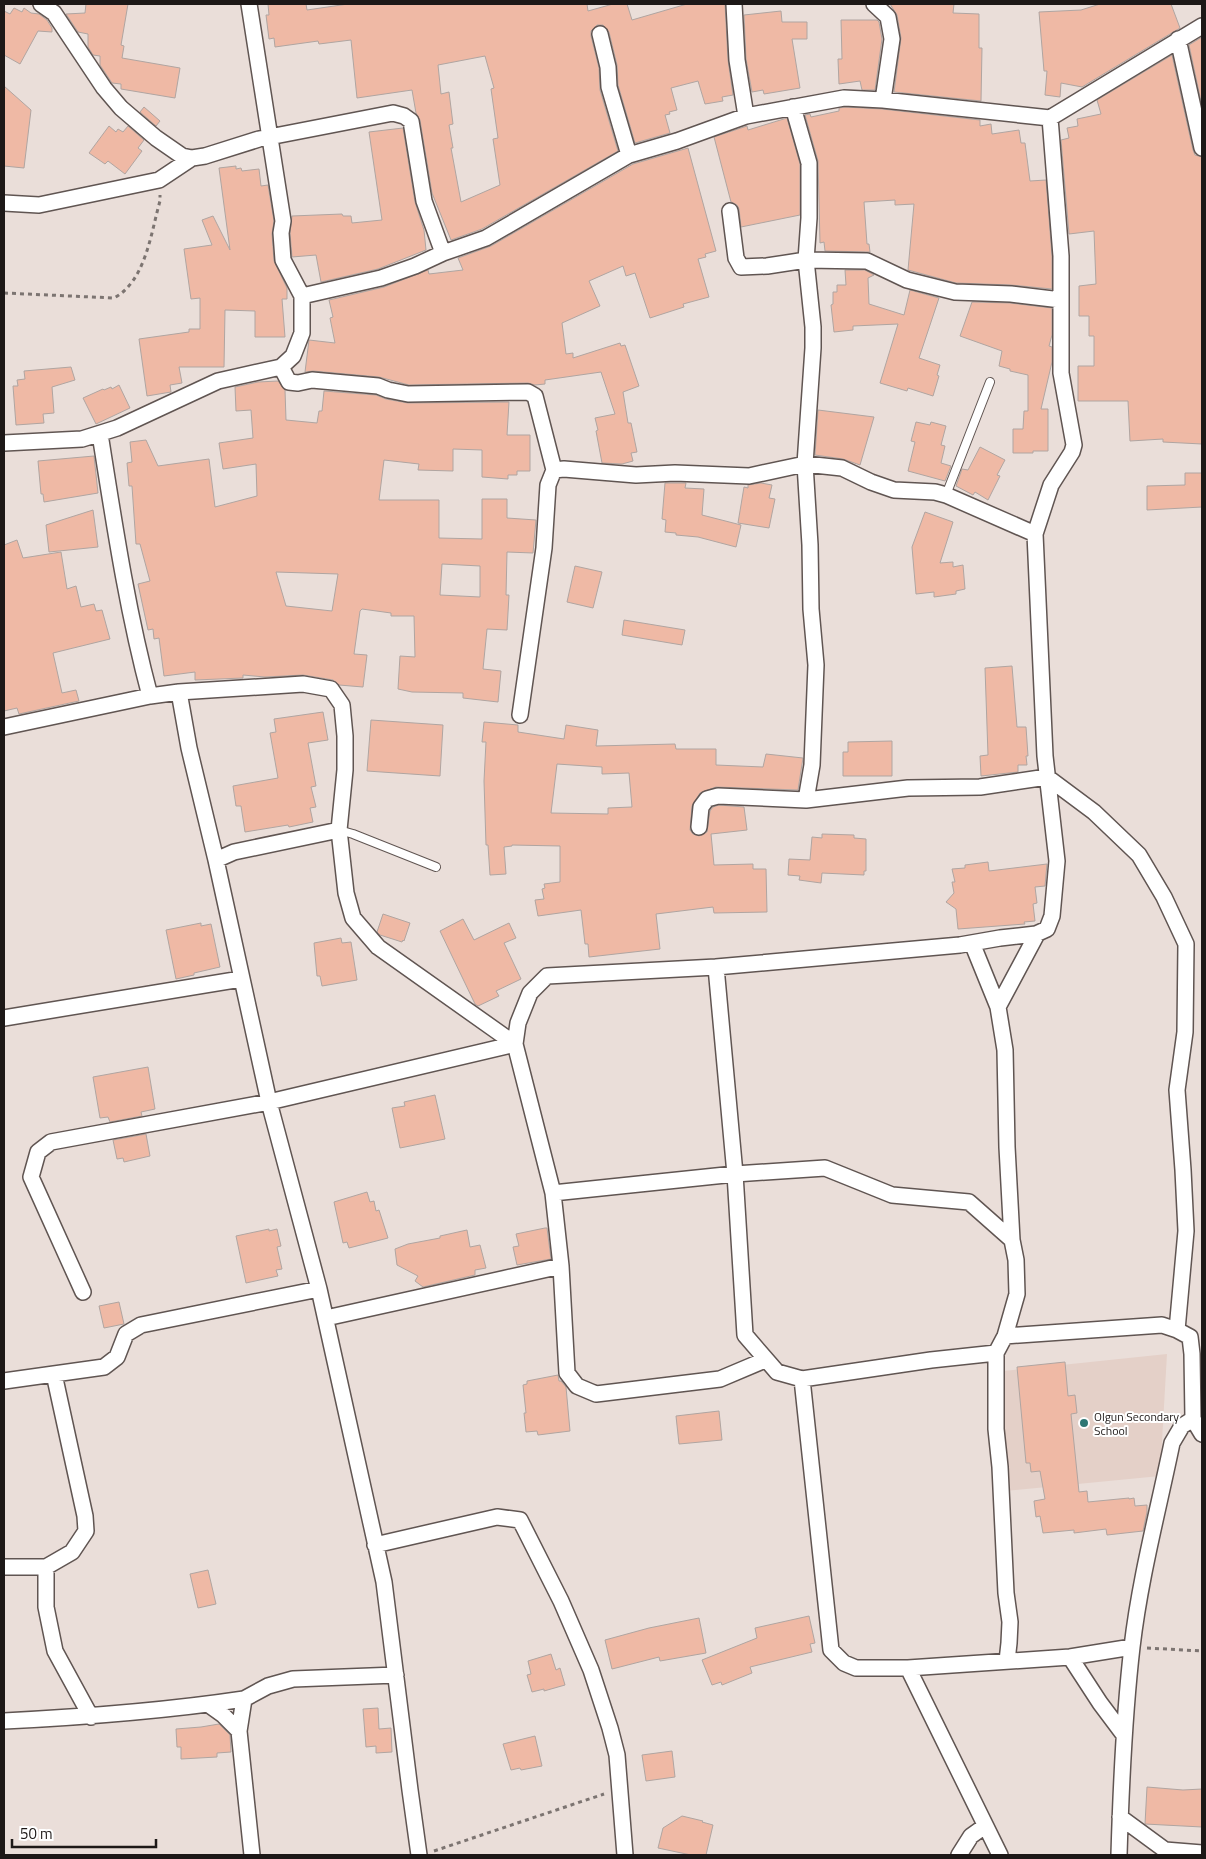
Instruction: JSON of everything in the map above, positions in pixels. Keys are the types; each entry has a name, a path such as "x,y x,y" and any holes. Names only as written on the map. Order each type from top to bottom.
{"street":[{"path":"41,4 54,13 104,88 121,108 177,154 192,158 205,156 270,136 393,113 404,116 411,121 424,202 443,253"},
{"path":"4,442 82,439 100,434 218,381 281,367 293,356 302,333 302,296 284,260 281,233 283,221 249,4"},
{"path":"734,4 737,60 746,116"},
{"path":"874,4 888,17 892,39 883,100"},
{"path":"302,296 381,278 486,238 629,155 677,141 746,116 844,98 883,100 1050,118 1202,26"},
{"path":"600,34 608,67 609,87 629,155"},
{"path":"1178,40 1202,148"},
{"path":"793,107 809,163 809,218 806,260 813,327 805,464 810,545 811,609 816,665 812,765 806,800"},
{"path":"765,1360 720,1379 596,1394 577,1386 567,1373 553,1193 515,1044 518,1023 530,993 547,976 716,967 972,943 1037,934 1047,929 1052,916 1057,861 1046,777 1035,534 1051,485 1072,452 1074,445 1061,373 1061,256 1050,118"},
{"path":"4,204 39,205 160,180 192,158"},
{"path":"730,211 736,258 741,267 767,266 806,260 868,260 907,280 955,292 1011,294 1061,300"},
{"path":"281,367 289,382 298,383 312,380 378,386 408,394 528,392 535,396 554,470 548,485 544,548 520,715"},
{"path":"100,434 120,556 139,655 150,696"},
{"path":"554,470 564,469 636,475 675,473 748,476 805,464 842,468 871,482 894,490 935,492 946,495 1035,534"},
{"path":"4,724 179,692 303,684 331,689 342,705 345,736 345,770 339,830 346,893 353,918 378,947 515,1044"},
{"path":"179,692 189,748 216,860 269,1102 326,1318 384,1582 410,1790 426,1854"},
{"path":"699,827 701,807 707,799 718,796 806,800 908,788 980,787 1046,777 1094,812 1139,855 1164,897 1186,944 1185,1032 1177,1090 1186,1231 1177,1330"},
{"path":"216,860 234,852 339,830"},
{"path":"998,1007 1037,934"},
{"path":"972,943 998,1007 1005,1050 1007,1146 1012,1240 1016,1260 1017,1294 1005,1336 996,1353 996,1429 1006,1593 1010,1622 1007,1661"},
{"path":"716,967 735,1174 745,1335 777,1372 802,1379 931,1360 996,1353"},
{"path":"4,1018 241,979"},
{"path":"83,1292 31,1177 38,1152 51,1142 269,1102 515,1044"},
{"path":"553,1193 735,1174 825,1168 892,1194 969,1202 1012,1240"},
{"path":"326,1318 560,1266"},
{"path":"4,1381 104,1367 117,1357 126,1334 141,1325 319,1290"},
{"path":"1005,1336 1162,1325 1190,1336 1193,1419 1202,1434"},
{"path":"4,1567 46,1567 72,1552 86,1531 85,1516 54,1374"},
{"path":"802,1379 831,1650 844,1662 856,1668 908,1668 1070,1657 1132,1647"},
{"path":"1119,1855 1124,1735 1132,1647 1147,1555 1172,1442 1182,1426 1193,1419"},
{"path":"375,1545 497,1517 520,1520 561,1602 591,1670 617,1755 625,1855"},
{"path":"46,1567 46,1606 55,1651 91,1717"},
{"path":"1070,1657 1100,1703 1124,1735"},
{"path":"908,1668 1000,1855"},
{"path":"4,1722 91,1717 209,1705 244,1699 268,1686 293,1679 396,1675"},
{"path":"244,1699 239,1731 252,1855"},
{"path":"209,1705 223,1715 239,1731"},
{"path":"1120,1817 1159,1852 1202,1852"},
{"path":"959,1855 971,1836 985,1826"}],"lane":[{"path":"946,495 990,382"},
{"path":"339,830 436,867"}],"path":[{"path":"4,293 114,298 123,293 130,286 144,260 160,201 160,180"},
{"path":"1132,1647 1202,1651"},
{"path":"426,1854 619,1790"}],"shaded area":[{"name":"Olgun Secondary School","path":"1167,1354 1160,1476 1005,1491 1003,1371"}],"building":[{"path":"86,4 128,4 121,45 124,46 122,58 180,68 175,98 121,89 121,84 112,83 100,65 100,56 93,55 88,47 88,34 78,32 66,14 85,13"},
{"path":"268,4 306,4 307,10 348,4 587,4 588,11 613,4 627,4 632,20 687,4 725,4 728,60 733,95 722,97 723,101 705,104 698,81 671,88 677,110 665,115 670,133 635,143 618,85 617,65 609,32 603,25 597,25 591,31 591,36 599,68 600,90 618,151 482,229 451,240 432,193 420,120 416,113 412,90 357,98 351,40 319,44 318,41 275,47 274,38 269,39 266,15 269,15","holes":["485,56 494,88 491,89 498,138 493,139 500,185 461,202 451,148 453,148 449,125 453,124 449,92 441,94 438,65"]},
{"path":"890,4 954,4 953,13 979,14 979,48 982,48 981,101 894,92 901,38 897,15"},
{"path":"1100,4 1171,4 1180,28 1082,87 1061,83 1060,97 1045,95 1047,71 1044,71 1039,12 1081,10"},
{"path":"14,8 22,12 24,8 31,13 39,14 47,20 52,28 52,32 38,31 20,64 4,55 4,11 10,14"},
{"path":"781,11 782,22 807,22 807,39 792,39 800,88 764,94 763,90 752,92 746,59 744,15"},
{"path":"841,20 877,20 879,22 882,39 875,90 862,90 860,81 839,84 838,59 842,59"},
{"path":"1202,37 1202,106 1189,45"},
{"path":"1172,55 1193,150 1195,155 1202,157 1202,444 1163,442 1163,439 1130,441 1128,401 1078,401 1078,366 1094,366 1094,336 1089,336 1089,316 1079,316 1079,286 1096,284 1094,231 1069,234 1061,140 1069,138 1067,128 1078,126 1077,119 1101,114 1097,100"},
{"path":"4,86 31,110 24,168 4,166"},
{"path":"144,107 160,121 156,126 140,112"},
{"path":"839,108 882,109 980,120 980,126 991,124 992,134 1019,130 1021,143 1025,143 1030,181 1046,180 1052,256 1052,289 956,283 908,270 914,204 895,205 895,200 864,202 867,244 869,244 870,252 825,251 824,242 820,243 818,161 805,115 810,114 811,117 839,111"},
{"path":"787,118 800,164 800,215 741,227 739,209 737,205 731,202 714,137 747,126 748,130"},
{"path":"109,126 116,132 118,129 123,132 128,126 144,140 138,148 142,151 125,174 108,161 105,164 89,153"},
{"path":"403,128 415,202 424,230 426,250 378,269 321,282 316,255 292,257 290,233 292,216 342,214 343,216 351,216 352,223 382,220 369,132"},
{"path":"688,148 716,251 705,254 706,257 698,259 709,297 683,304 684,307 650,318 635,273 626,276 623,266 589,281 600,306 562,323 566,354 573,353 573,358 620,343 621,346 625,345 639,386 623,392 628,423 631,423 637,452 631,453 633,461 622,464 602,463 595,418 615,414 601,372 545,380 545,384 535,385 528,383 409,385 379,377 313,371 305,372 309,340 335,343 330,318 333,317 329,300 384,287 428,270 429,274 463,270 458,258 491,246 633,164"},
{"path":"236,166 236,169 241,168 242,171 259,169 261,186 268,185 274,221 272,234 274,261 287,288 287,299 282,299 285,337 255,337 255,311 225,310 224,367 179,367 182,383 170,385 171,392 147,396 139,339 189,332 189,329 200,329 200,298 191,299 184,249 212,245 202,220 213,216 230,250 219,168"},
{"path":"845,270 865,270 874,275 868,278 869,304 904,315 910,290 939,298 919,358 940,365 933,396 908,388 907,391 880,383 898,324 853,326 853,330 834,332 831,305 833,304 833,292 837,292 837,285 846,285"},
{"path":"972,302 1010,303 1052,308 1052,335 1049,346 1052,347 1052,362 1041,409 1048,409 1048,451 1013,453 1013,429 1023,429 1024,411 1028,411 1028,375 1010,371 1010,369 999,366 1002,351 960,336"},
{"path":"71,367 75,380 52,387 54,413 43,414 44,423 16,425 13,386 18,386 17,380 25,379 24,371"},
{"path":"278,381 285,390 286,420 317,423 319,411 322,411 324,391 376,395 408,403 509,402 507,435 530,435 530,471 517,471 517,475 508,475 508,479 482,477 482,450 453,449 453,471 418,470 419,464 384,460 379,500 439,500 439,538 482,539 482,499 507,499 507,518 536,520 533,553 507,552 506,595 509,595 507,630 487,629 483,669 501,671 498,702 463,698 463,693 412,692 398,689 400,656 415,657 414,616 391,616 391,613 362,609 360,611 354,654 367,655 363,687 339,685 333,680 303,675 265,677 243,675 243,678 195,680 195,672 164,676 159,638 154,639 153,629 148,630 138,584 150,581 140,544 136,544 132,486 129,486 127,463 132,462 130,442 146,440 158,466 209,459 215,507 257,496 256,464 223,469 219,443 253,438 251,410 236,411 235,387 258,382","holes":["442,564 480,566 480,597 440,595","276,572 338,574 332,611 286,606"]},
{"path":"119,385 130,408 96,424 83,398 103,389 111,387 112,389"},
{"path":"818,410 874,417 860,465 843,459 815,455"},
{"path":"916,422 930,425 931,422 946,426 941,445 945,446 941,463 951,466 945,481 908,471 915,442 911,441"},
{"path":"980,447 1005,460 997,475 1000,476 988,500 975,492 973,495 956,486 962,469 968,470"},
{"path":"94,456 98,493 44,502 43,494 41,494 38,461"},
{"path":"1185,473 1202,473 1202,507 1147,510 1147,486 1185,485"},
{"path":"665,483 686,483 685,488 704,489 702,515 741,525 736,547 698,537 665,532 666,520 662,519"},
{"path":"761,483 772,485 769,498 775,499 769,528 738,523 744,487 748,488 748,485"},
{"path":"93,510 98,547 49,552 46,525"},
{"path":"925,512 953,522 940,563 953,562 953,567 963,565 965,589 956,591 956,594 934,597 934,592 916,594 912,547"},
{"path":"17,540 23,558 61,552 67,589 76,586 81,607 94,604 96,611 102,610 110,639 53,653 62,693 76,690 79,701 19,714 17,708 4,711 4,545"},
{"path":"575,566 602,572 593,608 567,602"},
{"path":"624,620 685,630 682,645 622,635"},
{"path":"1012,666 1017,727 1026,727 1027,765 1018,765 1018,772 981,776 980,756 988,755 985,668"},
{"path":"323,712 328,740 308,743 316,786 311,787 316,807 310,808 313,822 245,832 241,806 236,806 233,786 278,778 270,733 276,732 274,719"},
{"path":"371,720 443,725 440,776 367,771"},
{"path":"484,722 518,725 518,732 564,739 566,725 598,730 596,746 675,744 676,749 716,749 716,765 763,767 766,754 803,758 798,790 716,787 700,793 692,806 690,830 693,834 699,836 707,832 710,811 713,807 719,805 744,807 747,830 711,834 714,865 753,864 753,869 766,869 767,912 714,913 713,907 656,914 660,949 589,957 588,944 585,944 581,910 538,916 535,900 544,899 542,889 545,888 544,884 560,882 560,846 512,845 504,847 506,874 490,875 488,845 486,845 484,781 486,742 482,742","holes":["557,764 602,767 602,774 629,773 632,807 608,808 608,814 551,813"]},
{"path":"892,741 892,776 843,776 843,752 848,752 848,742"},
{"path":"822,834 854,835 854,838 866,839 866,871 864,871 864,875 822,873 821,883 799,880 800,876 788,875 789,859 810,860 812,837 822,838"},
{"path":"988,862 989,871 1047,864 1045,886 1035,887 1037,903 1033,904 1035,921 1024,922 1025,924 958,929 956,909 946,902 954,893 952,882 955,882 952,869"},
{"path":"383,914 410,923 404,941 380,935 377,932"},
{"path":"463,919 474,940 509,923 516,938 504,943 521,979 496,991 499,996 478,1006 475,1004 440,931"},
{"path":"201,923 201,926 211,924 220,967 176,979 166,930"},
{"path":"341,938 342,943 351,942 357,980 322,986 320,976 317,976 314,943"},
{"path":"148,1067 155,1109 141,1112 142,1116 110,1122 108,1117 100,1118 93,1077"},
{"path":"435,1095 445,1139 400,1148 392,1108 405,1106 404,1102"},
{"path":"146,1134 150,1156 124,1162 123,1158 117,1159 113,1140"},
{"path":"367,1192 370,1202 374,1201 376,1211 379,1210 388,1238 349,1248 347,1242 343,1243 334,1202"},
{"path":"547,1228 551,1259 517,1265 513,1247 519,1246 516,1234"},
{"path":"269,1229 269,1231 277,1229 281,1246 277,1247 282,1269 276,1270 278,1276 246,1283 236,1236"},
{"path":"467,1230 470,1247 480,1245 486,1268 475,1270 475,1275 423,1287 415,1281 418,1276 397,1265 395,1249 408,1244 440,1238 440,1236"},
{"path":"119,1302 124,1324 104,1328 99,1306"},
{"path":"1065,1362 1068,1396 1075,1395 1077,1413 1071,1414 1079,1492 1087,1491 1088,1502 1134,1498 1135,1506 1147,1505 1143,1531 1107,1535 1106,1529 1074,1533 1074,1530 1043,1533 1040,1516 1036,1517 1034,1501 1045,1499 1040,1471 1031,1472 1030,1463 1026,1463 1017,1367"},
{"path":"558,1375 559,1381 566,1387 570,1431 538,1435 537,1431 526,1432 523,1385 527,1384 527,1381"},
{"path":"719,1411 722,1440 679,1444 676,1416"},
{"path":"208,1570 216,1604 198,1608 190,1574"},
{"path":"809,1616 815,1643 810,1644 812,1652 750,1667 752,1673 722,1685 721,1682 712,1685 702,1660 757,1638 755,1628"},
{"path":"699,1618 706,1653 660,1661 659,1657 612,1669 605,1640 649,1628"},
{"path":"551,1654 556,1670 560,1668 565,1685 544,1691 544,1689 532,1692 527,1675 531,1674 528,1661"},
{"path":"378,1708 379,1729 391,1728 392,1752 376,1753 376,1746 366,1747 363,1709"},
{"path":"219,1724 230,1735 231,1752 217,1753 217,1757 181,1759 181,1747 177,1747 176,1729"},
{"path":"535,1736 542,1766 511,1770 503,1744"},
{"path":"672,1751 675,1777 646,1781 642,1755"},
{"path":"1147,1787 1183,1790 1202,1789 1202,1827 1145,1824"},
{"path":"682,1816 713,1825 706,1855 691,1855 658,1848 663,1828"}],"place":[{"name":"Olgun Secondary School","path":"1084,1423"}]}
